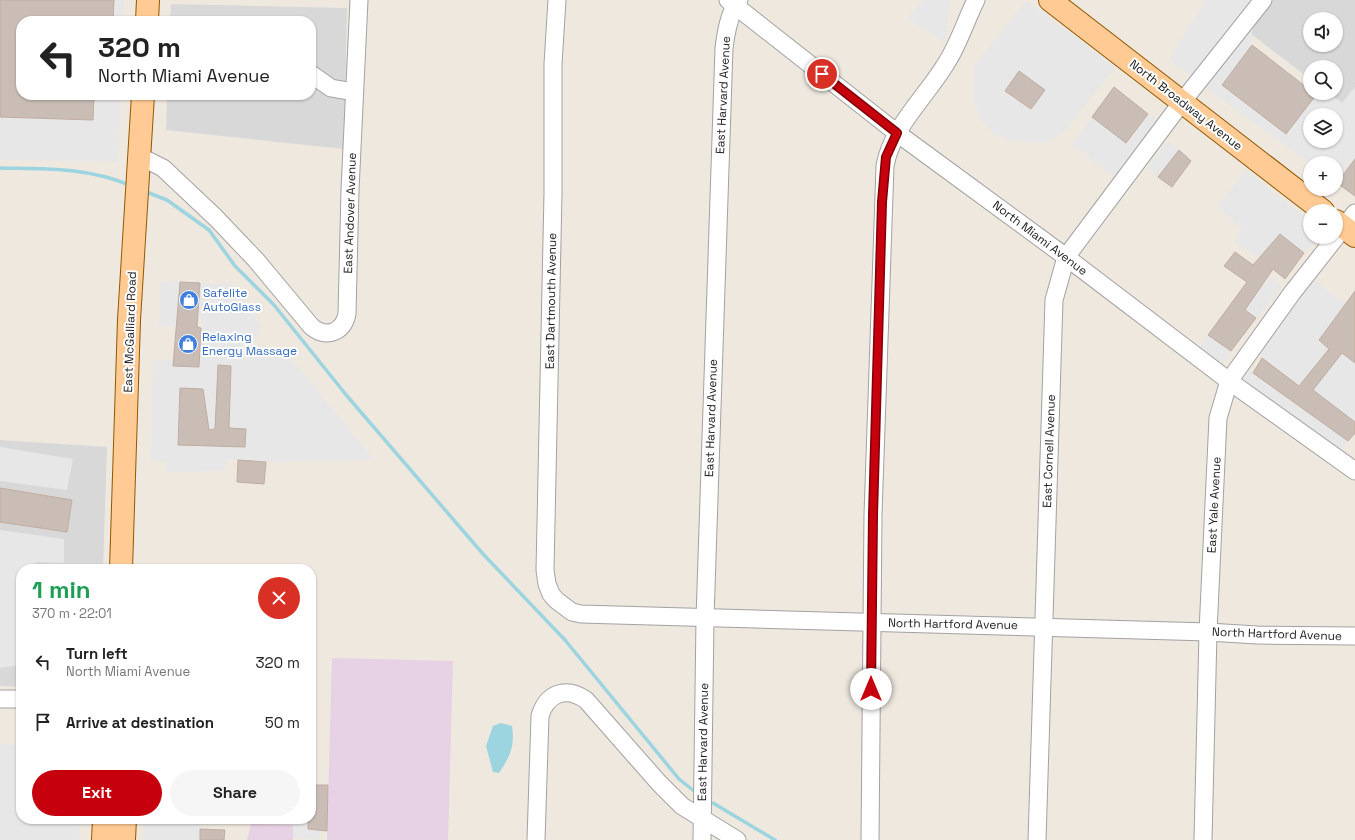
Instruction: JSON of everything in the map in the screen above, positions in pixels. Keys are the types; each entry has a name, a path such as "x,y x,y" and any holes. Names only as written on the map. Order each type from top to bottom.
{"main road":[{"path":"147,16 148,0"},
{"name":"North Broadway Avenue","path":"1050,0 1314,204"},
{"name":"East McGalliard Road","path":"121,564 129,320 144,100"},
{"path":"103,840 104,824"},
{"path":"124,840 125,824"}],"street":[{"name":"East Andover Avenue","path":"139,163 163,168 216,218 256,260 311,326 321,333 330,333 343,325 347,314 354,92 359,0"},
{"name":"East Dartmouth Avenue","path":"556,600 551,594 547,584 545,570 553,193 553,64 557,0"},
{"path":"870,840 871,622 882,202 886,157 897,133 948,61 976,0"},
{"name":"East Cornell Avenue","path":"1037,840 1054,300 1066,257 1182,102 1263,0"},
{"name":"North Miami Avenue","path":"734,2 897,133 1066,257 1229,381 1355,471"},
{"name":"East Harvard Avenue","path":"702,840 705,618 724,48 734,2"},
{"path":"316,77 332,88 354,92"},
{"name":"East Yale Avenue","path":"1203,840 1208,632 1218,418 1229,381 1292,293 1347,224"},
{"name":"North Hartford Avenue","path":"556,600 572,612 581,614 1043,626 1257,635 1355,636"},
{"path":"536,840 539,722 542,708 553,697 560,694 571,693 586,700 659,783 682,806 702,820 737,840"},
{"path":"0,699 16,699"}],"shaded area":[{"path":"114,0 124,0 123,16 113,16"},
{"path":"923,0 950,0 945,43 908,18"},
{"path":"1206,0 1263,0 1252,29 1252,45 1222,85 1286,134 1303,112 1303,148 1343,148 1343,108 1306,108 1313,100 1338,100 1342,103 1355,87 1355,159 1343,175 1343,156 1303,156 1303,158 1214,94 1169,59"},
{"path":"1263,0 1355,0 1355,87 1342,103 1338,100 1343,100 1343,60 1303,60 1303,74 1251,34"},
{"path":"1026,1 1115,67 1064,132 1047,142 1017,142 996,135 982,122 973,99 974,66","holes":["1019,71 1045,90 1031,109 1005,91"]},
{"path":"171,4 347,8 344,149 166,130 167,100 316,100 316,16 170,16"},
{"path":"94,100 121,100 118,162 0,160 0,117 93,120"},
{"path":"1148,114 1157,120 1115,177 1072,144 1092,117 1126,143"},
{"path":"1168,141 1179,150 1158,177 1147,167"},
{"path":"1246,170 1303,215 1303,244 1312,244 1304,253 1280,234 1259,258 1234,242 1242,229 1217,207"},
{"path":"1268,276 1282,287 1256,318 1245,310"},
{"path":"161,281 180,282 176,326 158,326"},
{"path":"1315,281 1345,304 1329,349 1299,386 1257,353"},
{"path":"200,283 235,285 260,325 260,332 232,355 289,356 374,460 266,462 226,459 225,471 166,472 165,461 150,462 153,360 174,360 174,366 200,367 203,322 197,317","holes":["218,365 231,366 230,380 217,379"]},
{"path":"1208,335 1231,351 1220,367 1198,349"},
{"path":"1342,353 1355,363 1355,426 1313,390"},
{"path":"1246,368 1348,441 1339,453 1240,377"},
{"path":"0,440 107,447 103,564 16,564 16,687 0,686"},
{"path":"0,447 73,459 67,490 0,481"},
{"path":"0,530 64,539 64,563 36,562 36,564 16,564 16,666 0,668"},
{"path":"332,658 453,661 448,840 327,840"},
{"path":"0,744 16,745 16,824 79,824 79,840 0,840"},
{"path":"144,824 200,824 200,840 144,840"},
{"path":"251,824 293,825 293,840 247,840"},
{"path":"269,824 308,824 308,829 320,830 320,840 293,838 293,825"}],"water":[{"path":"501,723 512,726 513,740 509,756 499,773 493,772 486,746 493,726"}],"building":[{"path":"0,0 114,0 113,16 16,16 16,100 94,100 93,120 0,117"},
{"path":"1252,45 1303,85 1303,100 1312,100 1306,108 1303,108 1303,112 1286,134 1222,85"},
{"path":"1019,71 1045,90 1031,109 1005,91"},
{"path":"1114,87 1148,114 1126,143 1092,117"},
{"path":"1179,150 1191,161 1172,187 1158,177"},
{"path":"1355,159 1355,196 1343,187 1343,175"},
{"path":"1280,234 1304,253 1285,279 1273,269 1245,310 1256,318 1231,351 1208,335 1247,282 1224,266 1235,252 1253,265"},
{"path":"180,282 200,283 197,327 201,328 199,367 173,366"},
{"path":"1355,291 1355,363 1342,353 1313,390 1355,422 1355,433 1348,441 1253,373 1262,358 1299,386 1329,349 1319,340"},
{"path":"218,365 231,366 229,428 246,429 245,447 178,445 180,388 203,389 209,430 215,429"},
{"path":"238,460 266,462 264,484 237,482"},
{"path":"0,488 72,500 67,532 0,522"},
{"path":"316,785 328,785 327,831 308,829 308,824 316,824"},
{"path":"200,829 225,830 224,840 200,840"}],"waterway":[{"path":"0,168 50,169 82,172 113,179 129,185"},
{"path":"144,191 167,200 209,230 235,266 274,305 347,396 483,554 565,640 679,779 694,791"},
{"path":"713,803 775,840"}],"place":[{"name":"Safelite AutoGlass","path":"189,300"},
{"name":"Relaxing Energy Massage","path":"188,344"}],"route":[{"path":"822,74 897,133 886,157 882,202 873,515 871,689"}]}
